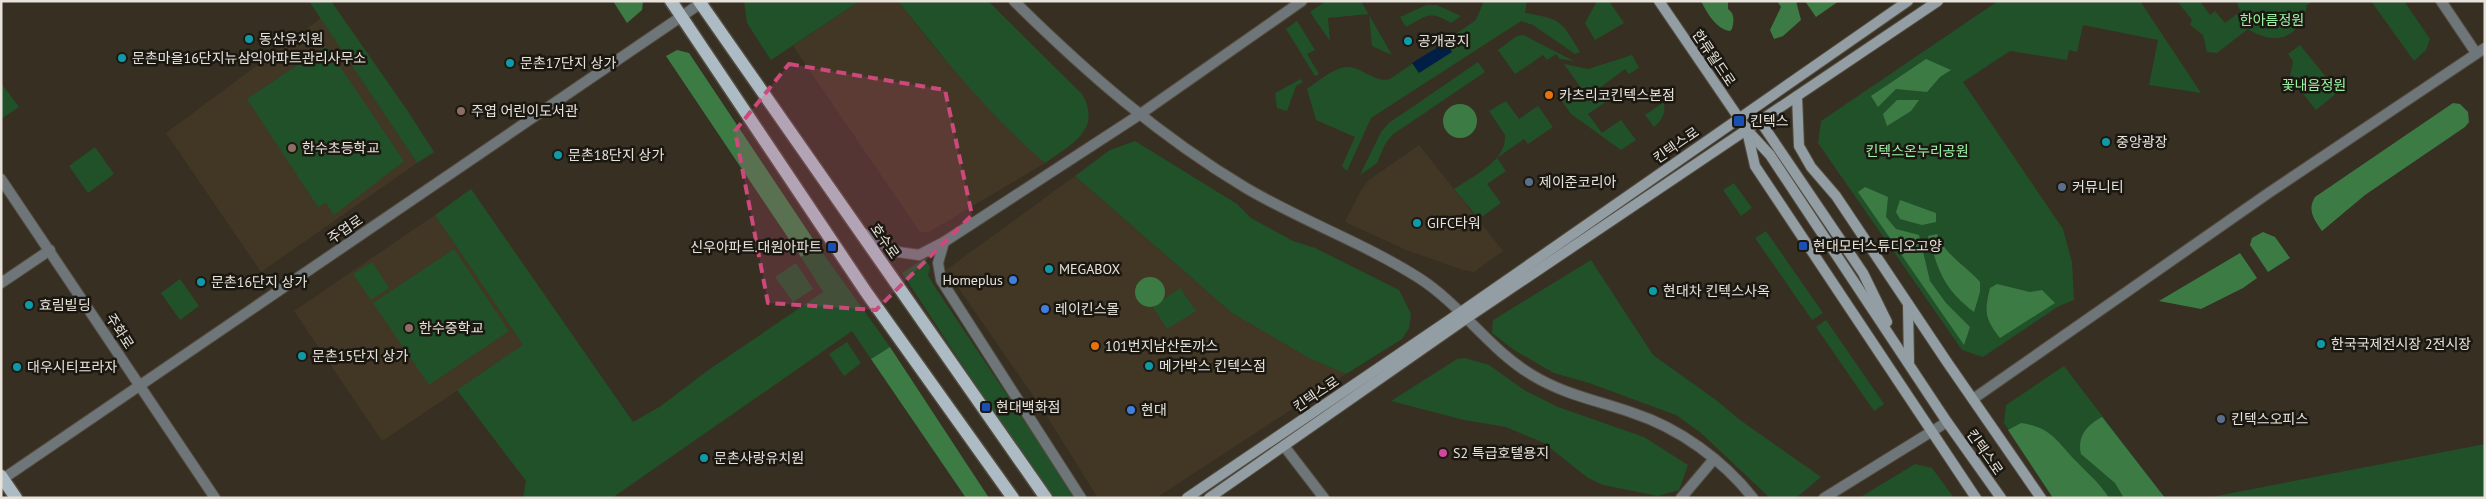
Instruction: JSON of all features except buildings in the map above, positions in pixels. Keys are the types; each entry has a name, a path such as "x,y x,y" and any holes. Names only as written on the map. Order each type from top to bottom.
{"main road":[{"path":"671,1 866,292 1013,498"},
{"name":"한류월드로","path":"1659,1 1747,130"},
{"name":"킨텍스로","path":"1210,498 1739,118 1908,1"},
{"name":"킨텍스로","path":"1187,498 1747,130 1938,1"},
{"name":"호수로","path":"701,2 1046,498"},
{"path":"1797,96 1798,146 1811,167 1836,196 2041,498"},
{"path":"1760,121 1863,273 1909,363"},
{"path":"1747,130 1755,166 1976,498"},
{"name":"킨텍스로","path":"1747,130 1770,155 1947,422 2001,498"},
{"path":"1908,304 1909,363"},
{"path":"2,478 16,498"}],"street":[{"path":"1014,1 1074,60 1139,115 1190,153 1246,188 1304,220 1340,234 1416,276 1464,315 1503,355 1551,386 1582,399 1635,413 1693,443 1740,481 1753,498"},
{"path":"860,232 898,252 919,255 944,242 1139,115 1302,1"},
{"path":"1973,399 2270,192 2481,50 2441,1"},
{"name":"주엽로","path":"2,478 139,387 701,2"},
{"name":"주화로","path":"1,179 215,498"},
{"path":"944,242 938,263 941,280 1081,498"},
{"path":"1,283 50,250"},
{"path":"1824,498 1947,422"},
{"path":"1284,446 1324,498"},
{"path":"1681,498 1714,459"}],"highlighted area":[{"path":"789,64 945,90 972,215 876,310 768,303 735,131"}],"shaded area":[{"path":"860,1 898,1 938,52 1045,163 929,232 920,232 793,46"},
{"name":"한수초등학교","path":"321,18 417,163 261,272 166,133"},
{"path":"1419,145 1503,251 1474,272 1406,250 1345,222 1361,190 1369,180"},
{"name":"레이킨스몰","path":"1075,176 1232,313 1314,360 1346,374 1156,498 1098,498 1043,410 946,270"},
{"name":"한수중학교","path":"435,215 524,346 382,441 294,311"}],"green space":[{"path":"309,1 331,1 434,152 417,163"},
{"path":"613,1 643,1 642,10 627,23"},
{"path":"744,1 860,1 771,60 747,23"},
{"path":"898,1 988,1 1082,94 1089,117 1081,135 1045,163 1024,145 986,106"},
{"path":"1326,1 1361,1 1368,14 1328,18 1330,41 1310,12"},
{"path":"1484,1 1527,1 1525,13 1547,17 1559,23 1569,34 1580,52 1575,54 1533,25 1521,21 1371,118 1347,171 1342,166 1355,137 1316,120 1307,89 1332,72 1348,67 1360,70 1378,79 1390,79 1476,20"},
{"path":"1597,1 1609,1 1624,23 1595,40 1585,23"},
{"path":"1701,1 1728,1 1728,9 1732,13 1733,18 1732,29 1730,31 1725,30 1716,24"},
{"path":"1777,1 1796,1 1801,20 1783,36 1774,39 1770,30 1781,7"},
{"path":"1805,1 1839,1 1816,17"},
{"name":"킨텍스온누리공원","path":"1998,1 2140,1 2201,93 2149,85 2158,40 2083,25 2077,52 2069,50 2067,60 2010,51 1963,82 2063,229 2072,262 2074,300 2059,306 1983,357 1962,350 1818,143 1821,121"},
{"name":"한아름정원","path":"2177,1 2200,1 2210,15 2215,11 2225,23 2241,11 2237,5 2238,1 2313,1 2307,5 2304,16 2293,32 2277,38 2258,34 2248,29 2217,53 2207,52 2203,35 2190,25 2192,20"},
{"path":"2371,1 2404,1 2430,39 2426,50 2414,61"},
{"path":"1426,5 1437,5 1461,16 1451,23 1438,17 1428,16 1406,27 1400,17"},
{"path":"1369,15 1392,55 1372,46"},
{"path":"1297,21 1315,50 1307,54 1319,74 1315,76 1286,29"},
{"path":"1524,35 1574,61 1560,59 1556,54 1547,60 1543,55 1515,74 1498,50 1517,36"},
{"name":"꽃내음정원","path":"2300,45 2338,92 2316,110 2290,77 2293,61 2288,54"},
{"path":"326,46 404,161 334,215 326,203 318,207 247,99"},
{"path":"677,50 689,53 817,245 801,257 666,56"},
{"path":"1632,55 1639,68 1629,74 1625,69 1598,89 1607,101 1588,114 1602,133 1621,120 1636,140 1621,150 1571,114 1562,101 1581,88 1564,64 1588,69"},
{"path":"1926,59 1951,70 1940,77 1927,92 1896,89 1878,107 1871,96"},
{"path":"1478,62 1485,72 1392,135 1384,146 1377,163 1360,175 1381,132 1389,123"},
{"path":"1301,79 1303,82 1296,86 1287,111 1277,108 1275,93"},
{"path":"1,83 19,107 1,119"},
{"path":"1897,100 1919,100 1911,111 1887,126 1883,114"},
{"path":"1506,101 1519,119 1538,106 1553,127 1528,144 1524,139 1497,158 1506,171 1487,184 1501,203 1479,219 1454,189 1487,167 1501,153 1505,135 1489,111"},
{"path":"1664,102 1663,116 1654,127 1645,115"},
{"path":"2453,103 2460,104 2468,112 2469,122 2465,127 2365,195 2322,231 2314,218 2312,210 2315,197"},
{"path":"1460,104 1472,109 1477,121 1472,133 1460,138 1448,133 1443,121 1448,109"},
{"path":"1135,141 1237,204 1251,218 1293,241 1315,248 1399,290 1411,314 1409,328 1402,339 1346,374 1311,359 1232,313 1075,176 1110,150"},
{"path":"95,147 114,174 88,193 69,166"},
{"path":"1734,183 1752,208 1741,216 1723,190"},
{"path":"1865,187 1888,197 1886,217 1896,229 1919,235 1930,281 1946,303 1970,327 1964,345 1858,192"},
{"path":"471,189 633,422 661,406 707,371 823,292 801,257 817,245 890,347 871,359 852,331 612,498 523,498 526,481 457,390 523,345 435,215"},
{"path":"1900,200 1936,213 1936,222 1922,225 1900,219 1896,212"},
{"path":"1766,231 1823,313 1812,320 1755,238"},
{"path":"2263,232 2275,237 2290,258 2268,272 2250,245 2252,238"},
{"path":"1937,234 1945,248 1980,282 1980,292 1974,312 1955,295 1939,270 1928,236"},
{"path":"454,249 509,331 429,385 373,303"},
{"path":"2240,253 2257,278 2243,288 2201,309 2159,301"},
{"path":"925,258 930,267 928,275 935,287 1076,498 1050,498 902,273"},
{"path":"1591,260 1653,355 1821,477 1796,498 1770,498 1701,433 1676,415 1589,383 1554,373 1514,350 1492,333 1493,320"},
{"path":"372,262 389,288 371,300 353,274"},
{"path":"796,263 813,289 793,302 775,277"},
{"path":"1150,277 1160,282 1165,292 1160,302 1150,307 1140,302 1135,292 1140,282"},
{"path":"180,279 199,306 180,320 161,293"},
{"path":"1997,284 2030,292 2042,290 2055,303 2000,338 1991,326 1987,315 1990,288"},
{"path":"1180,288 1196,311 1167,329 1153,307"},
{"path":"1826,320 1884,404 1874,411 1816,327"},
{"path":"847,342 861,363 844,376 829,354"},
{"path":"890,347 989,498 966,498 871,359"},
{"path":"1465,358 1489,365 1524,390 1558,407 1644,437 1688,465 1679,490 1658,496 1603,485 1588,478 1544,443 1506,427 1464,420 1391,401 1457,359"},
{"path":"2064,366 2165,498 2053,498 2004,423 2006,405"},
{"path":"2102,417 2165,498 2124,498 2115,483 2081,454 2080,442 2084,432"},
{"path":"2021,423 2040,428 2053,437 2098,483 2109,498 2053,498 2008,430"},
{"path":"2485,444 2485,498 2206,498"},
{"path":"1915,464 1932,468 1954,498 1859,498"}],"water":[{"path":"1446,42 1452,52 1419,73 1412,63"}],"place":[{"name":"동산유치원","path":"249,39"},
{"name":"공개공지","path":"1408,41"},
{"name":"문촌마을16단지뉴삼익아파트관리사무소","path":"122,58"},
{"name":"문촌17단지 상가","path":"510,63"},
{"name":"카츠리코킨텍스본점","path":"1549,95"},
{"name":"주엽 어린이도서관","path":"461,111"},
{"name":"킨텍스","path":"1739,121"},
{"name":"중앙광장","path":"2106,142"},
{"name":"한수초등학교","path":"292,148"},
{"name":"문촌18단지 상가","path":"558,155"},
{"name":"제이준코리아","path":"1529,182"},
{"name":"커뮤니티","path":"2062,187"},
{"name":"GIFC타워","path":"1417,223"},
{"name":"현대모터스튜디오고양","path":"1803,246"},
{"name":"신우아파트.대원아파트","path":"832,247"},
{"name":"MEGABOX","path":"1049,269"},
{"name":"Homeplus","path":"1013,280"},
{"name":"문촌16단지 상가","path":"201,282"},
{"name":"현대차 킨텍스사옥","path":"1653,291"},
{"name":"효림빌딩","path":"29,305"},
{"name":"레이킨스몰","path":"1045,309"},
{"name":"한수중학교","path":"409,328"},
{"name":"한국국제전시장 2전시장","path":"2321,344"},
{"name":"101번지남산돈까스","path":"1095,346"},
{"name":"문촌15단지 상가","path":"302,356"},
{"name":"메가박스 킨텍스점","path":"1149,366"},
{"name":"대우시티프라자","path":"17,367"},
{"name":"현대백화점","path":"986,407"},
{"name":"현대","path":"1131,410"},
{"name":"킨텍스오피스","path":"2221,419"},
{"name":"S2 특급호텔용지","path":"1443,453"},
{"name":"문촌사랑유치원","path":"704,458"}]}
